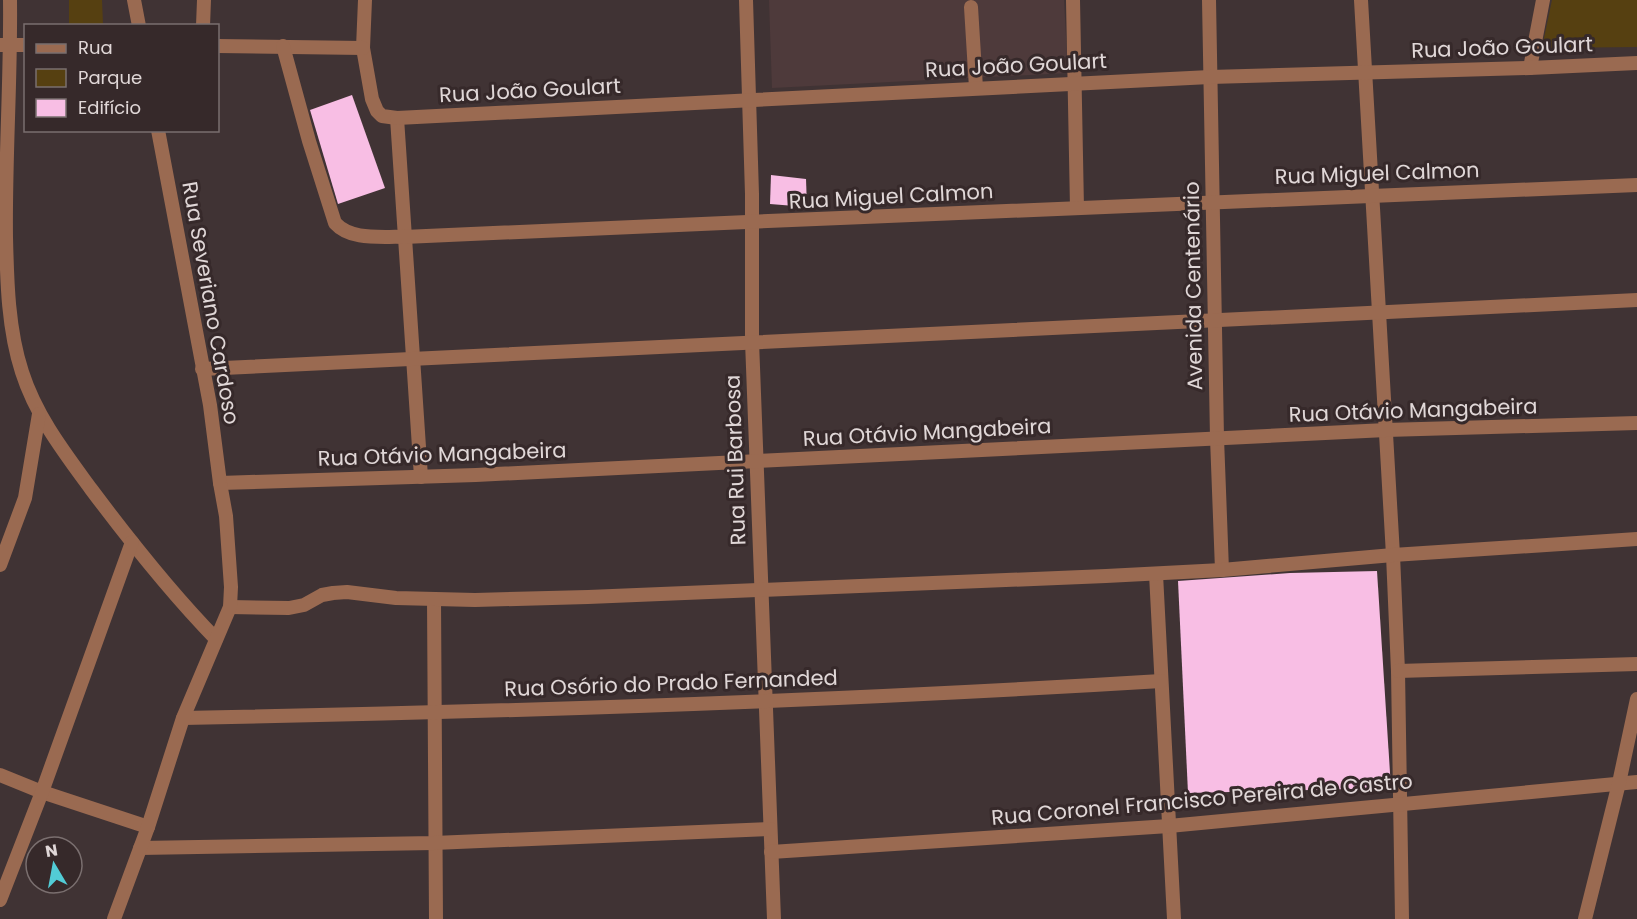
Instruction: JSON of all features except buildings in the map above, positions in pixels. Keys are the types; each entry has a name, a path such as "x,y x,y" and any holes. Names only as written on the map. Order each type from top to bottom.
{"street":[{"path":"10,0 5,45 5,200 8,289 15,345 22,372 39,414 60,447 105,508 175,595 216,639"},
{"path":"134,0 139,24"},
{"path":"203,24 204,0"},
{"path":"365,0 363,48 372,99 382,116 397,118 421,477"},
{"name":"Rua Rui Barbosa","path":"746,0 752,223 752,341 774,919"},
{"path":"1072,0 1076,83 1077,208"},
{"name":"Avenida Centenário","path":"1209,0 1217,438 1222,570"},
{"path":"1361,0 1393,555 1398,671 1402,919"},
{"path":"1530,68 1543,0"},
{"path":"971,7 976,88"},
{"path":"5,45 24,45"},
{"path":"219,46 363,48"},
{"name":"Rua Miguel Calmon","path":"283,46 335,223 341,230 352,235 404,237 1371,194 1637,185"},
{"name":"Rua João Goulart","path":"397,118 1210,76 1637,63"},
{"name":"Rua Severiano Cardoso","path":"158,132 210,405 230,547 232,569 230,607"},
{"path":"202,369 1637,300"},
{"path":"0,346 15,345"},
{"path":"0,565 25,498 39,414"},
{"name":"Rua Otávio Mangabeira","path":"220,483 421,477 1386,430 1637,423"},
{"path":"114,919 148,827 183,718 230,607 289,608 333,593 434,600 588,597 1156,574 1637,539"},
{"path":"0,900 42,792 132,542"},
{"path":"1156,574 1174,919"},
{"path":"434,600 435,919"},
{"path":"1398,671 1637,664"},
{"name":"Rua Osório do Prado Fernanded","path":"183,718 433,713 1161,681"},
{"path":"1585,919 1619,783 1637,699"},
{"path":"0,775 42,792 148,827"},
{"name":"Rua Coronel Francisco Pereira de Castro","path":"771,852 1169,826 1637,782"},
{"path":"140,848 434,843 770,829"}],"shaded area":[{"path":"769,0 1064,0 1068,73 772,88"}],"green space":[{"path":"69,0 102,0 103,24 69,24"},
{"path":"1552,0 1637,0 1637,47 1542,48"}]}
